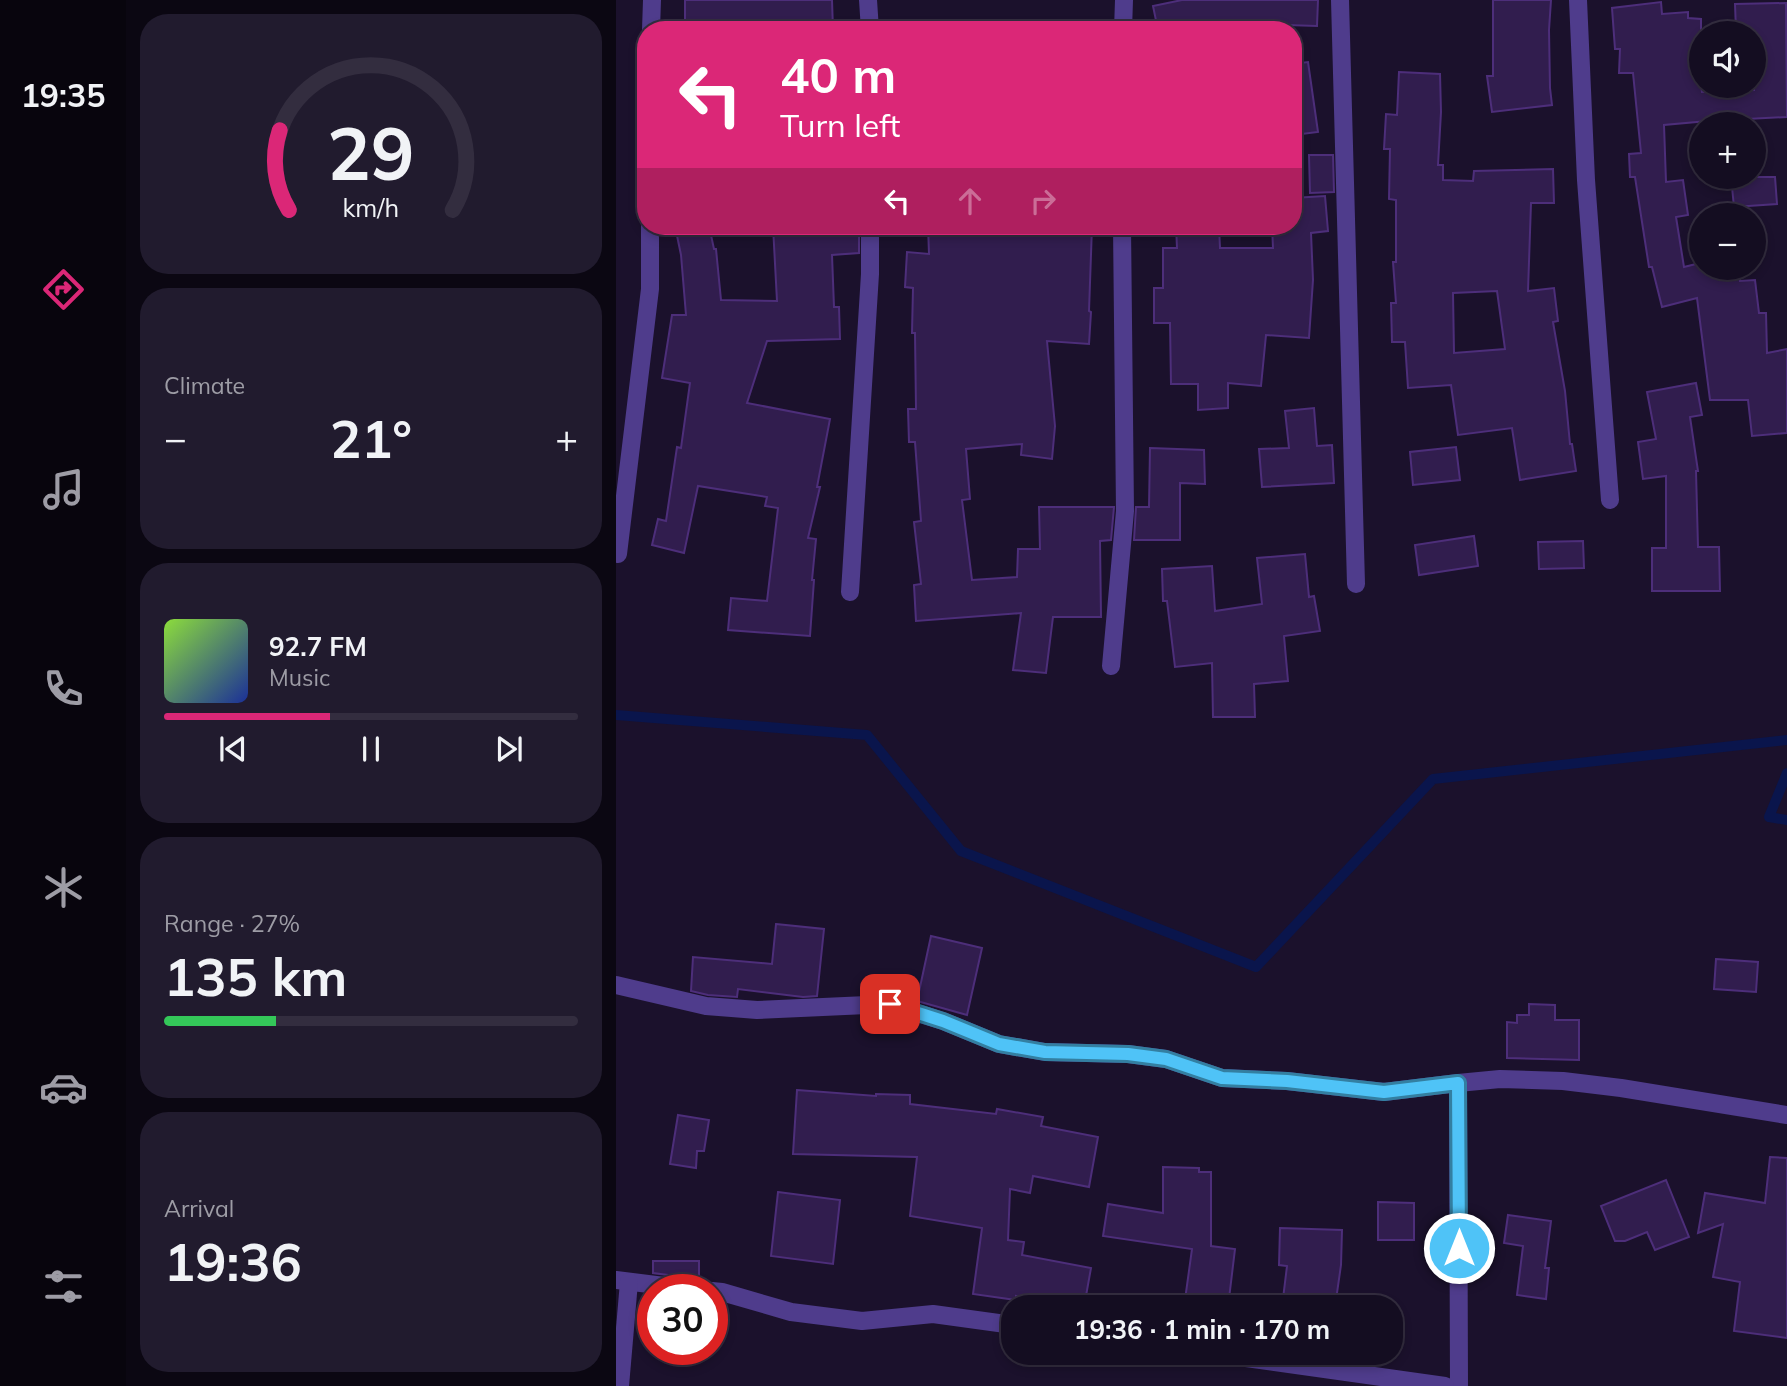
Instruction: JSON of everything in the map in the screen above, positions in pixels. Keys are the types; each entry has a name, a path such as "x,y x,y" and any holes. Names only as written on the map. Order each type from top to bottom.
{"street":[{"path":"652,0 652,21"},
{"path":"868,0 869,21"},
{"path":"1123,21 1124,0"},
{"path":"1340,0 1356,584"},
{"path":"1578,0 1586,180 1610,500"},
{"path":"618,554 650,289 650,235"},
{"path":"850,592 870,274 870,235"},
{"path":"1111,666 1125,512 1122,235"},
{"path":"616,985 706,1006 757,1010 890,1004 943,1021 999,1044 1045,1052 1128,1054 1166,1059 1222,1078 1287,1081 1384,1092 1500,1079 1563,1081 1787,1115"},
{"path":"1458,1083 1460,1386"},
{"path":"620,1386 622,1281"},
{"path":"728,1295 791,1312 862,1321 933,1314 1001,1323"},
{"path":"1295,1365 1445,1386"}],"building":[{"path":"685,0 832,0 833,21 685,21"},
{"path":"1182,0 1318,0 1317,26 1302,26 1302,21 1156,21 1153,6"},
{"path":"1493,0 1551,0 1549,30 1552,105 1492,112 1487,76 1493,76"},
{"path":"1661,2 1662,14 1688,12 1688,18 1701,19 1689,21 1689,98 1766,98 1766,21 1736,21 1735,4 1786,3 1787,117 1766,118 1766,112 1689,112 1689,123 1664,125 1666,182 1683,180 1688,215 1676,217 1684,267 1689,266 1689,280 1755,280 1759,313 1766,313 1767,353 1787,349 1787,433 1752,436 1748,400 1710,400 1697,298 1662,307 1652,267 1649,267 1635,177 1630,177 1629,154 1641,153 1633,73 1619,73 1620,49 1615,49 1612,8"},
{"path":"1308,62 1318,132 1302,134 1302,63"},
{"path":"1399,72 1440,74 1438,165 1443,165 1443,180 1473,181 1474,171 1553,169 1554,203 1531,203 1528,291 1554,288 1558,321 1553,322 1576,471 1520,480 1512,428 1458,435 1451,385 1408,388 1405,342 1392,342 1391,303 1396,303 1393,262 1396,262 1396,200 1389,199 1390,149 1384,149 1386,114 1397,115","holes":["1497,291 1505,349 1454,353 1453,293"]},
{"path":"1309,155 1333,155 1334,192 1310,193"},
{"path":"1766,177 1775,177 1777,204 1734,203 1732,189 1766,189"},
{"path":"1325,196 1328,231 1311,233 1313,280 1309,338 1266,335 1261,386 1228,383 1228,408 1198,410 1198,384 1171,384 1170,323 1154,323 1154,288 1163,288 1163,248 1177,248 1176,235 1219,235 1220,248 1273,248 1272,235 1302,235 1302,197"},
{"path":"677,235 711,235 716,249 721,300 777,301 773,235 859,235 859,253 832,255 834,307 839,307 840,339 767,341 747,403 830,419 817,487 820,487 808,538 816,539 810,636 728,630 731,598 767,601 778,508 765,506 767,497 698,486 684,553 652,545 658,519 666,521 677,447 681,448 690,383 662,378 672,315 686,315"},
{"path":"928,235 1092,235 1089,344 1047,341 1055,426 1052,459 1021,455 1022,444 966,449 970,499 962,500 972,580 1017,577 1018,549 1040,549 1039,507 1114,507 1111,540 1100,541 1101,617 1053,617 1046,673 1013,670 1021,613 916,621 914,585 921,584 914,522 921,521 915,442 909,442 908,409 916,409 915,333 912,333 913,288 905,287 907,252 929,254"},
{"path":"1696,383 1702,415 1690,417 1698,471 1698,547 1719,547 1720,591 1652,591 1652,548 1666,548 1666,476 1643,479 1638,442 1656,439 1647,392"},
{"path":"1314,408 1317,446 1332,445 1334,483 1262,487 1259,449 1289,448 1285,411"},
{"path":"1456,447 1460,480 1413,485 1410,452"},
{"path":"1150,448 1204,450 1205,484 1180,483 1180,540 1134,540 1136,507 1149,507"},
{"path":"1474,536 1478,566 1419,575 1415,545"},
{"path":"1583,541 1584,568 1539,569 1538,542"},
{"path":"1305,554 1309,597 1314,596 1320,631 1284,636 1288,681 1254,684 1255,717 1213,717 1212,663 1175,667 1167,601 1163,601 1162,569 1212,566 1215,611 1262,604 1257,558"},
{"path":"776,924 824,929 817,996 803,997 738,989 737,997 691,991 693,957 772,964"},
{"path":"931,936 982,948 967,1015 917,1001"},
{"path":"1716,959 1758,962 1756,992 1714,989"},
{"path":"1529,1004 1555,1005 1555,1020 1579,1020 1579,1060 1507,1058 1507,1022 1517,1023 1517,1015 1529,1015"},
{"path":"797,1090 876,1096 910,1095 910,1104 996,1114 997,1109 1043,1117 1041,1126 1098,1137 1089,1187 1033,1176 1030,1193 1010,1189 1008,1240 1024,1242 1022,1255 1091,1268 1086,1295 1001,1295 1001,1298 973,1294 982,1228 910,1216 917,1157 793,1154"},
{"path":"678,1115 709,1120 704,1151 697,1151 696,1168 670,1164"},
{"path":"1770,1157 1787,1158 1787,1338 1734,1331 1740,1282 1713,1277 1723,1224 1698,1233 1705,1193 1765,1203"},
{"path":"1163,1167 1199,1168 1199,1172 1211,1172 1211,1246 1235,1249 1229,1295 1186,1295 1192,1249 1103,1236 1108,1204 1163,1213"},
{"path":"1666,1180 1689,1237 1655,1250 1647,1232 1625,1241 1615,1241 1601,1206"},
{"path":"778,1192 840,1200 833,1264 771,1256"},
{"path":"1378,1202 1414,1203 1414,1240 1378,1240"},
{"path":"1508,1215 1551,1221 1545,1268 1549,1268 1546,1299 1517,1295 1523,1246 1504,1243"},
{"path":"1280,1228 1342,1230 1337,1295 1283,1295 1287,1266 1279,1265"},
{"path":"653,1261 699,1261 699,1274 653,1273"}],"waterway":[{"path":"616,715 867,735 961,851 1256,967 1433,779 1787,740"},
{"path":"1787,773 1769,817 1787,820"}],"route":[{"path":"890,1004 943,1021 999,1044 1045,1052 1128,1054 1166,1059 1222,1078 1287,1081 1384,1092 1458,1083 1459,1248"}]}
